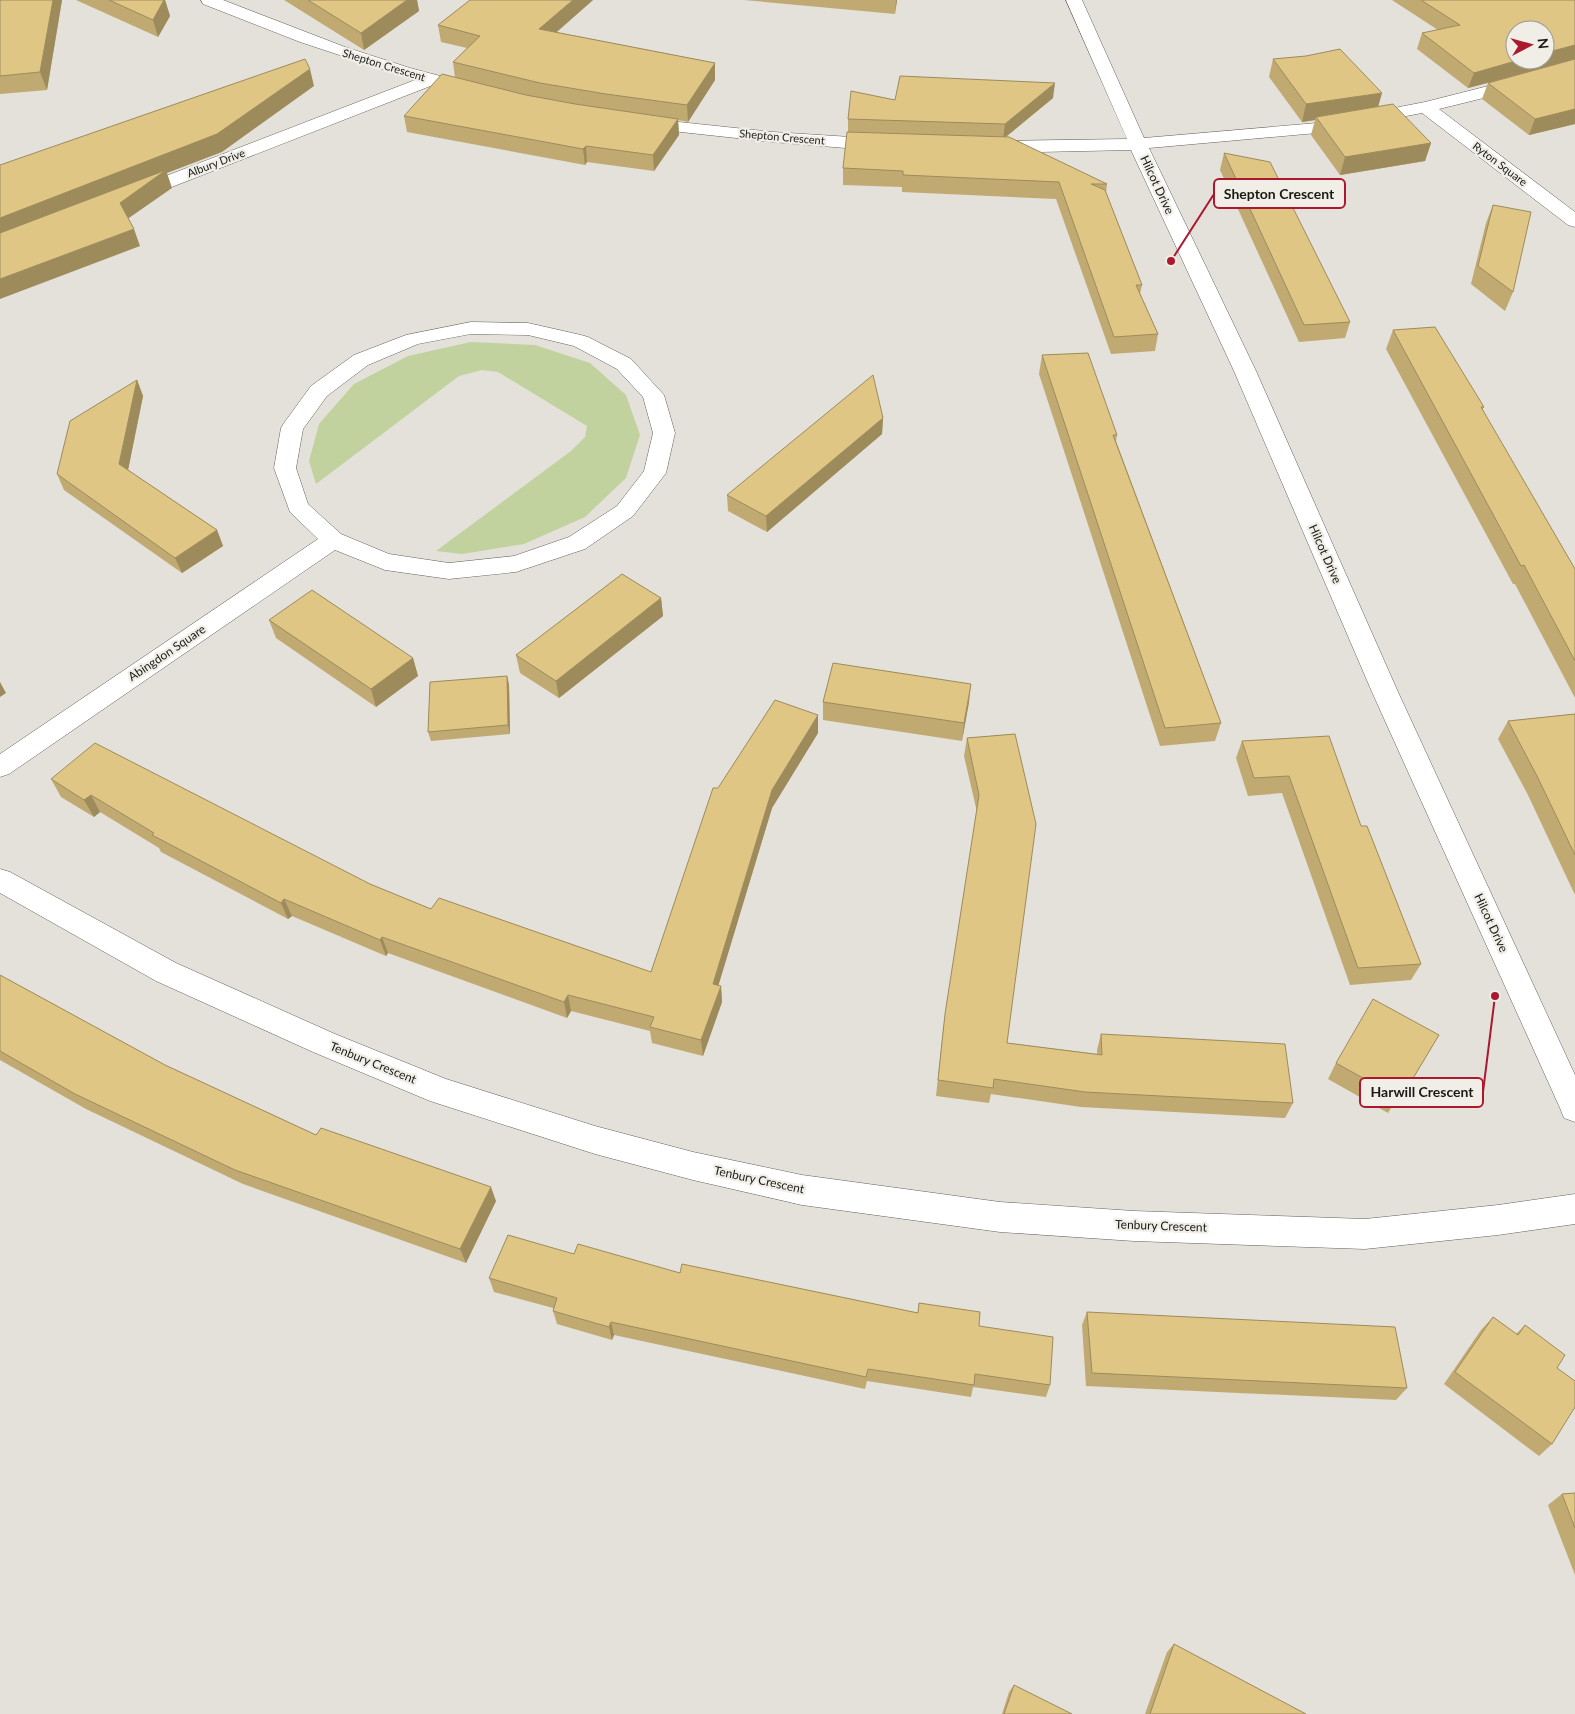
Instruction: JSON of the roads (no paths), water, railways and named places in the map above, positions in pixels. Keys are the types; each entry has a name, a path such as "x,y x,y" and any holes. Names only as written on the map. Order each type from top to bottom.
{"street":[{"name":"Shepton Crescent","path":"209,0 278,29 361,59 487,94"},
{"name":"Hilcot Drive","path":"1074,0 1138,144 1245,371 1385,692 1575,1108"},
{"path":"977,147 1138,144 1318,128 1425,107 1506,87 1575,65"},
{"name":"Albury Drive","path":"119,200 431,80"},
{"name":"Ryton Square","path":"1425,107 1575,221"},
{"name":"Shepton Crescent","path":"629,121 773,137 897,146"},
{"path":"471,328 528,329 581,341 624,364 654,395 664,433 655,473 625,511 577,543 516,564 449,571 385,562 333,540 298,507 285,468 292,428 319,391 361,360 413,339 471,328"},
{"name":"Abingdon Square","path":"0,767 333,540"},
{"name":"Tenbury Crescent","path":"0,880 166,972 324,1043 441,1090 595,1140 693,1166 802,1190 1000,1217 1134,1226 1365,1234 1498,1220 1575,1209"}],"place":[{"name":"Shepton Crescent","path":"1171,261"},
{"name":"Harwill Crescent","path":"1495,996"}]}
